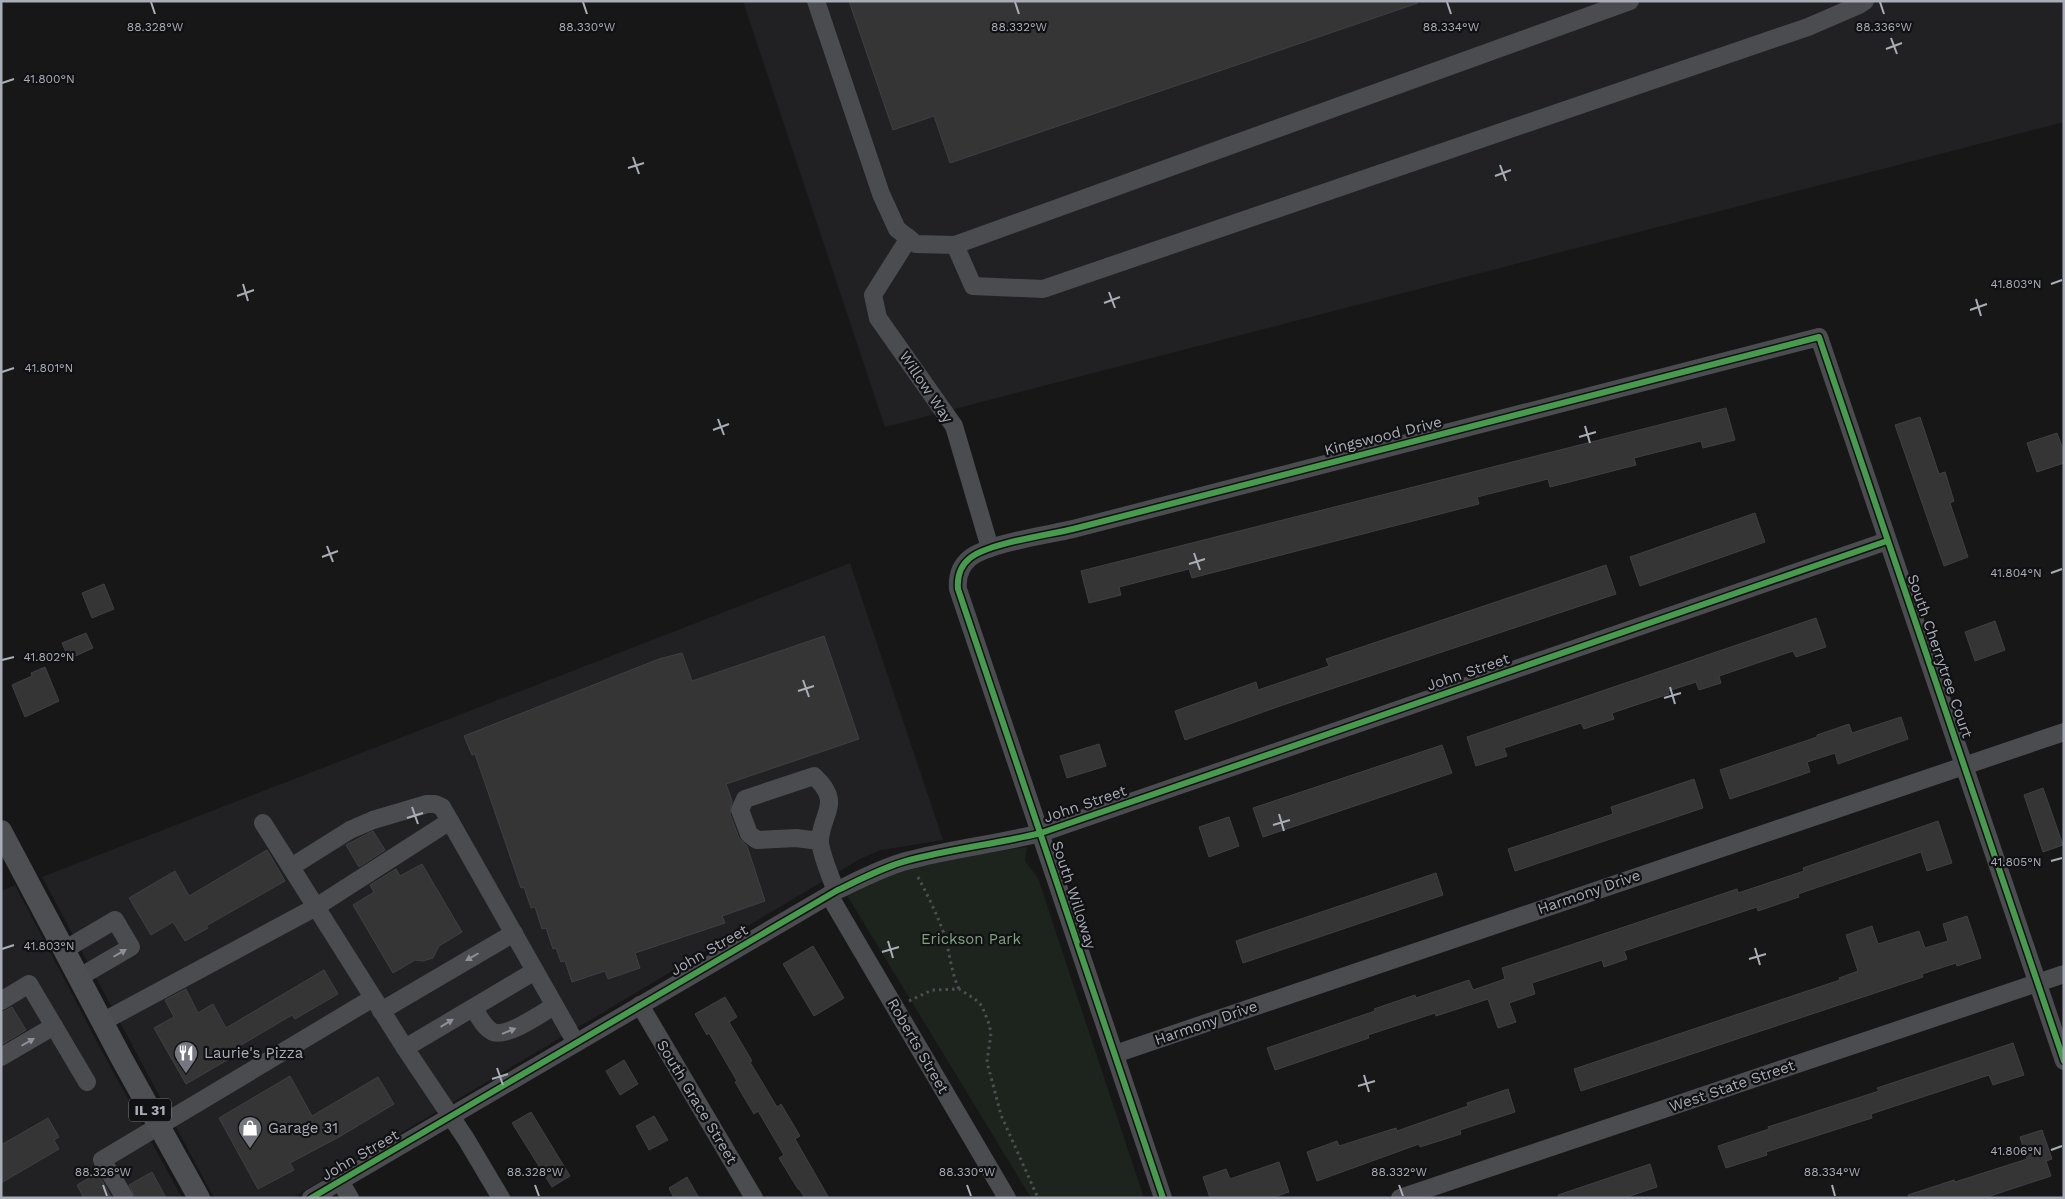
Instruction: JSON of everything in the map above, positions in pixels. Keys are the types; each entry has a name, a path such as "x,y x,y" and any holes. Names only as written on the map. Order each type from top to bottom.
{"main road":[{"name":"IL 31","path":"1,831 78,978 199,1198"}],"street":[{"path":"816,1 880,194 897,230 916,244 955,245 1630,1"},
{"path":"955,245 973,286 1043,289 1808,27 1860,5 1864,1"},
{"name":"Willow Way","path":"908,238 873,295 878,318 954,426 990,548"},
{"name":"Kingswood Drive","path":"960,570 971,557 990,548 1083,526 1819,337"},
{"name":"South Cherrytree Court","path":"1819,337 2064,1061"},
{"name":"John Street","path":"311,1198 832,893 878,870 906,861 1041,833 1887,541"},
{"name":"South Willoway","path":"960,570 957,578 958,589 1163,1198"},
{"name":"Harmony Drive","path":"1115,1054 2064,732"},
{"path":"814,776 824,785 830,805 819,841 796,838 757,840 749,834 740,810 745,799 814,776"},
{"path":"291,867 350,830 373,820 427,804 435,804 442,807 576,1043"},
{"path":"102,1022 316,907 450,821"},
{"path":"263,823 501,1198"},
{"name":"Roberts Street","path":"819,841 832,893 896,1009 1007,1198"},
{"path":"64,950 116,920 131,947 78,978"},
{"path":"125,1198 102,1160 158,1125 377,1004 514,933"},
{"path":"405,1048 535,971"},
{"name":"West State Street","path":"1400,1198 2064,974"},
{"path":"1,1001 29,984 87,1082"},
{"name":"South Grace Street","path":"640,1005 754,1198"},
{"path":"473,1008 486,1027 492,1032 500,1034 510,1031 554,1006"},
{"path":"1,1057 54,1026"},
{"path":"340,1181 350,1198"}],"path":[{"path":"918,877 930,898 945,938 953,977 959,989 975,999 987,1015 991,1033 987,1062 1001,1115 1038,1198"},
{"path":"896,1009 932,990 959,989"}],"shaded area":[{"path":"743,1 2064,1 2064,122 885,427"},
{"path":"850,563 943,840 881,850 860,859 292,1198 214,1198 42,877"},
{"path":"15,885 97,1042 182,1198 1,1198 1,891"}],"green space":[{"name":"Erickson Park","path":"1027,847 1025,861 1038,878 1144,1198 1031,1198 845,892 909,865"}],"building":[{"path":"849,1 1417,1 1418,3 950,163 934,116 893,130"},
{"path":"1726,408 1735,440 1703,448 1701,441 1634,458 1636,465 1550,487 1548,479 1477,497 1479,504 1192,578 1189,569 1119,587 1121,595 1089,603 1081,571"},
{"path":"1920,417 1939,474 1945,472 1954,501 1950,503 1968,557 1944,566 1895,425"},
{"path":"2057,433 2064,452 2064,463 2037,472 2027,443"},
{"path":"1755,513 1765,542 1640,586 1630,557"},
{"path":"1606,565 1616,594 1280,706 1185,740 1175,711 1256,682 1258,690 1329,666 1326,659"},
{"path":"104,584 114,609 92,618 82,593"},
{"path":"1816,618 1826,647 1796,657 1793,651 1719,676 1721,683 1699,690 1696,682 1668,691 1669,694 1612,713 1614,719 1584,729 1581,723 1504,748 1507,756 1476,766 1467,737"},
{"path":"1995,621 2005,650 1975,661 1965,632"},
{"path":"86,633 93,648 69,659 62,643"},
{"path":"824,636 859,739 726,784 732,801 730,814 739,838 747,846 765,901 722,916 725,923 635,953 640,968 608,979 605,971 572,982 565,961 561,962 556,948 553,949 546,928 542,929 535,907 531,908 524,887 521,888 475,754 472,755 464,736 659,659 682,653 692,681"},
{"path":"45,667 59,701 25,717 12,685 32,676 31,673"},
{"path":"1901,717 1908,739 1838,764 1835,753 1807,762 1810,772 1730,799 1720,770 1849,724 1852,733"},
{"path":"1099,744 1106,766 1067,778 1060,756"},
{"path":"1442,745 1452,773 1263,837 1253,808"},
{"path":"1694,779 1703,808 1515,871 1508,849 1613,814 1611,807"},
{"path":"2043,788 2063,845 2043,852 2024,795"},
{"path":"1229,817 1239,846 1209,857 1199,827"},
{"path":"1938,821 1952,863 1927,871 1921,852 1798,894 1799,897 1758,911 1757,907 1624,951 1627,959 1604,967 1602,960 1532,983 1535,994 1509,1003 1516,1022 1498,1028 1488,999 1436,1016 1435,1013 1368,1035 1369,1038 1275,1070 1267,1048 1375,1011 1374,1009 1415,995 1416,998 1469,980 1473,990 1505,979 1502,968 1737,889 1738,893 1804,871 1803,868"},
{"path":"373,831 385,850 359,867 346,845"},
{"path":"267,850 285,881 206,926 208,928 185,941 173,922 151,935 129,898 175,871 189,896"},
{"path":"422,864 462,932 439,946 433,958 423,961 415,960 393,973 353,905 374,892 370,885 396,869 400,876"},
{"path":"1436,873 1443,895 1243,963 1236,941"},
{"path":"1967,916 1981,958 1957,966 1956,963 1922,974 1923,977 1581,1091 1574,1069 1840,980 1839,978 1858,971 1846,935 1872,926 1878,944 1919,931 1925,948 1948,941 1943,924"},
{"path":"813,946 844,998 814,1016 783,964"},
{"path":"324,970 338,994 295,1019 292,1015 226,1054 229,1059 186,1084 154,1028 174,1017 165,1000 186,989 198,1013 213,1004 226,1028"},
{"path":"725,997 737,1017 729,1022 777,1107 781,1104 800,1136 795,1139 829,1198 805,1198 798,1189 779,1158 784,1155 758,1111 754,1114 709,1033 707,1035 695,1014"},
{"path":"12,1007 26,1030 1,1045 1,1013"},
{"path":"2013,1043 2024,1075 1993,1085 1989,1075 1871,1114 1872,1118 1766,1152 1767,1155 1726,1168 1718,1146 1769,1129 1768,1127 1879,1091 1877,1088"},
{"path":"624,1060 638,1084 620,1095 606,1071"},
{"path":"290,1076 312,1116 378,1077 394,1104 339,1137 290,1163 294,1170 258,1189 219,1118"},
{"path":"1508,1089 1515,1112 1460,1130 1461,1134 1420,1147 1419,1144 1317,1181 1307,1152 1337,1141 1339,1146 1396,1128 1397,1131 1468,1106 1467,1103"},
{"path":"531,1112 570,1176 552,1187 512,1123"},
{"path":"654,1116 668,1140 649,1150 636,1126"},
{"path":"48,1118 59,1137 54,1140 59,1149 1,1183 1,1145"},
{"path":"2042,1130 2052,1159 2046,1161 2051,1176 1984,1198 1909,1198 1908,1195 2027,1159 2020,1137"},
{"path":"1279,1162 1289,1192 1271,1198 1210,1198 1203,1177 1226,1169 1230,1179"},
{"path":"1650,1164 1657,1187 1624,1198 1559,1198 1558,1195"},
{"path":"152,1172 166,1198 136,1198 129,1185"},
{"path":"98,1173 112,1198 84,1198 77,1185"},
{"path":"687,1177 699,1198 674,1198 669,1188"}],"cycle path":[{"path":"1163,1198 958,589 958,580 964,565 970,558 979,553 1004,544 1073,529 1819,337 2064,1061"},
{"path":"311,1198 836,891 879,871 923,857 1041,833 1887,541"}],"place":[{"name":"Laurie's Pizza","path":"186,1074"},
{"name":"Garage 31","path":"250,1149"}]}
